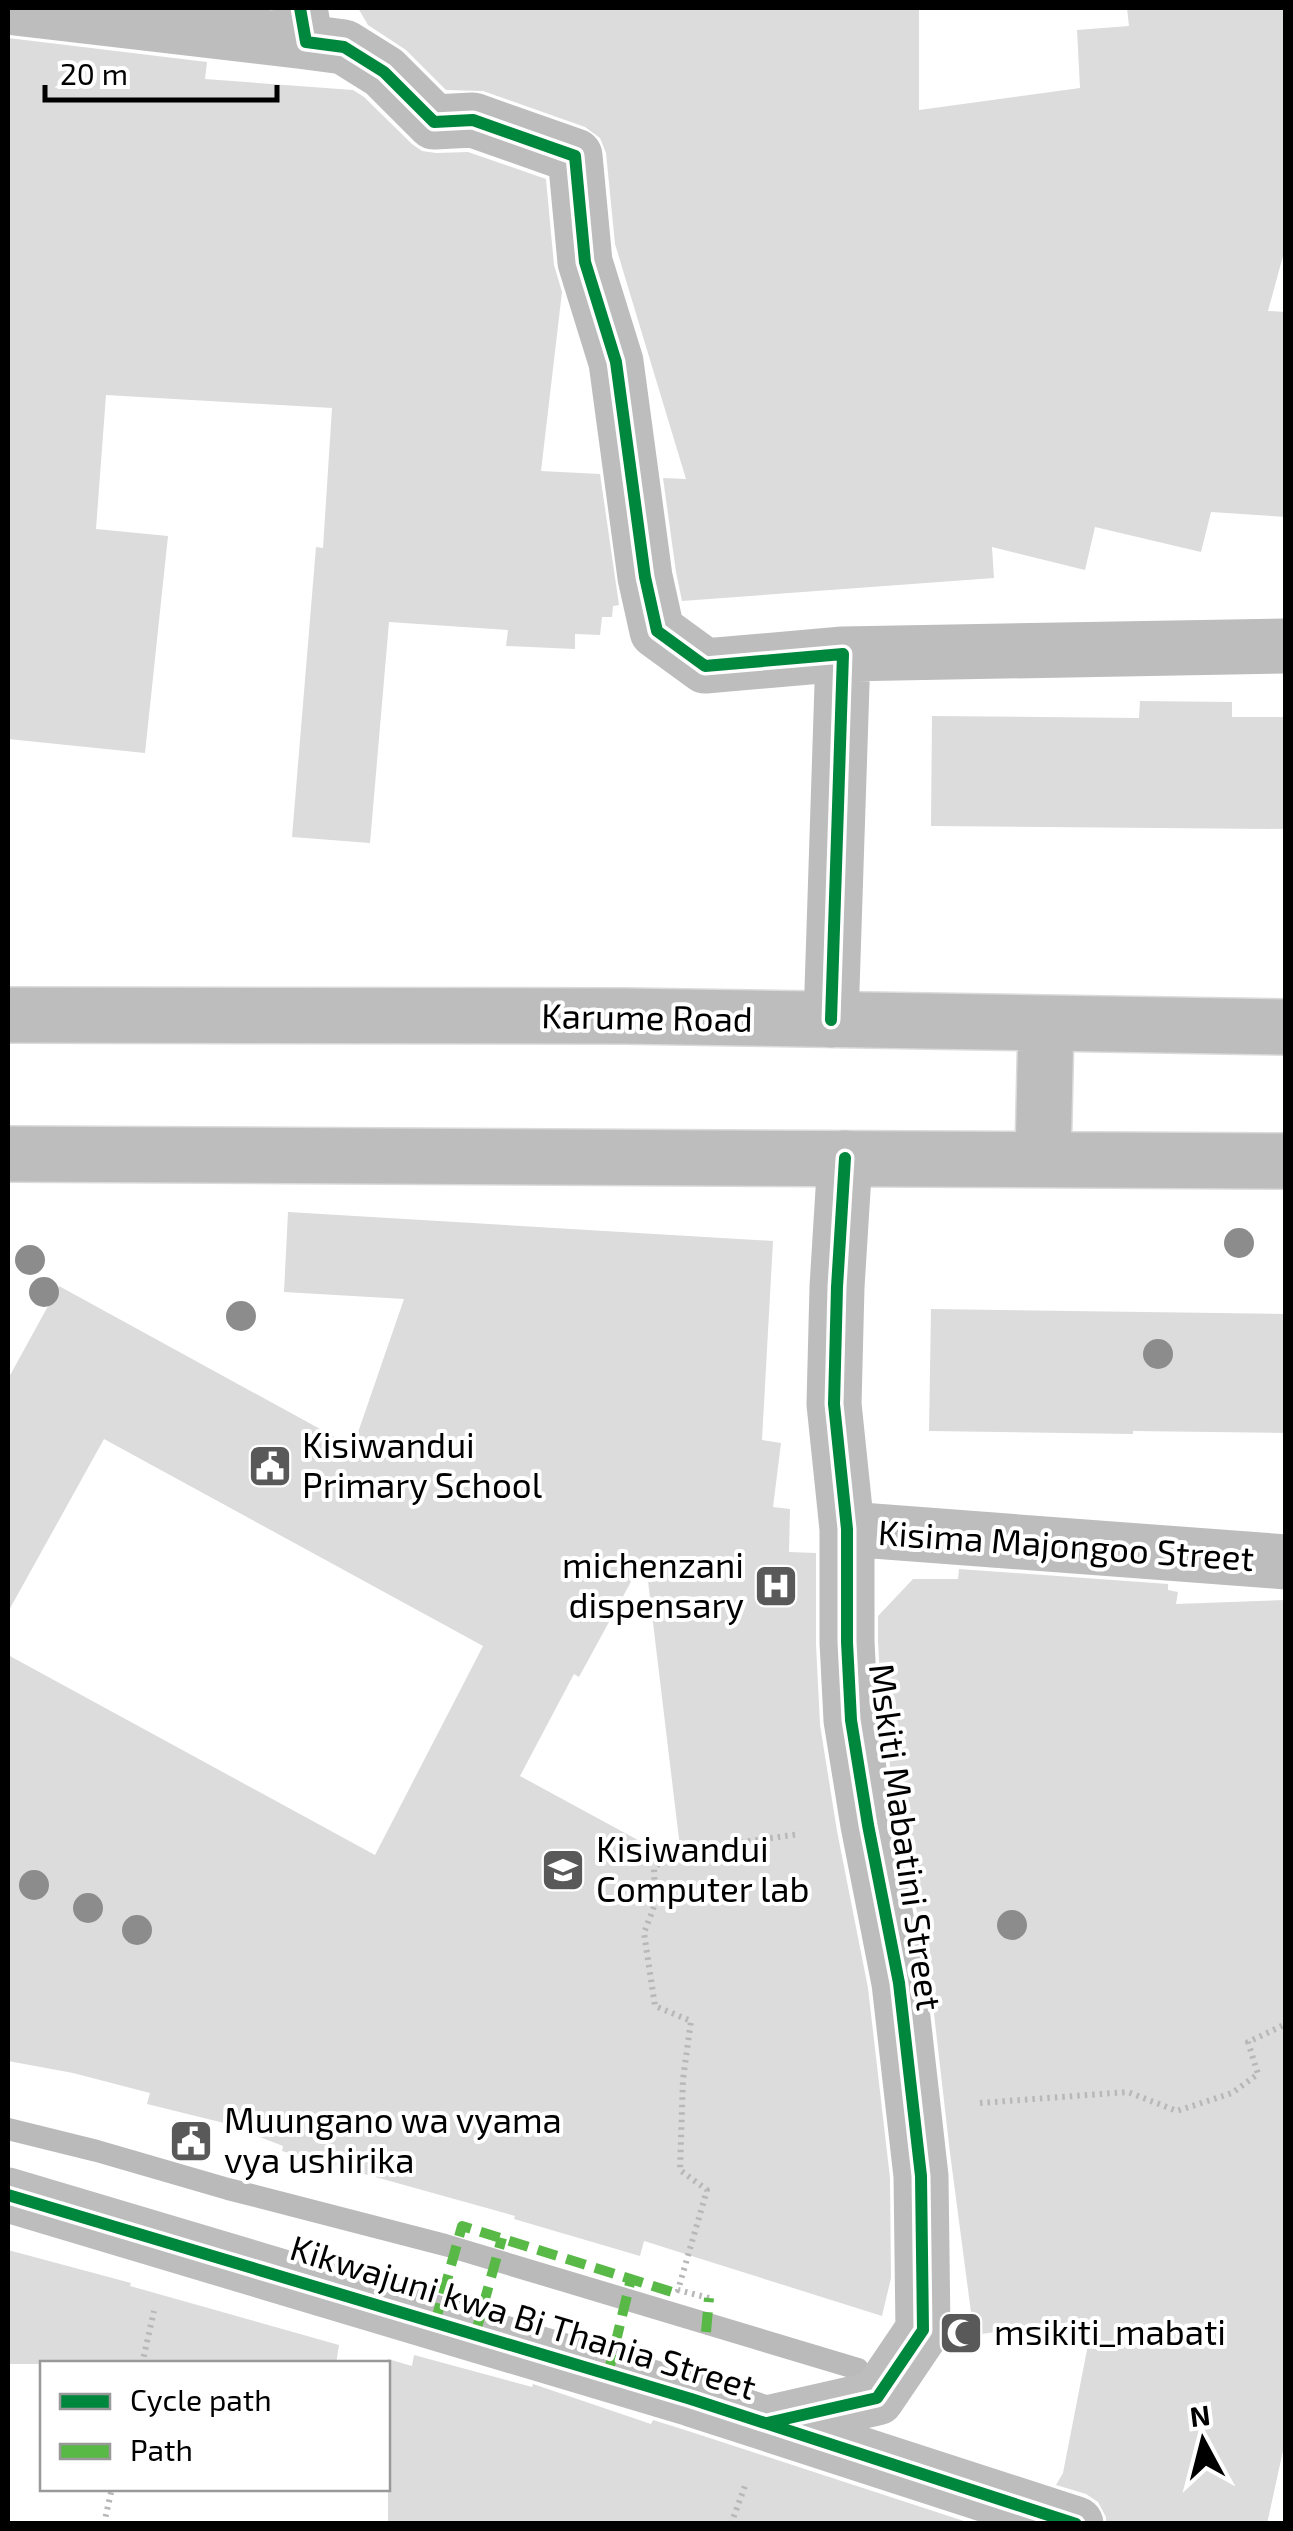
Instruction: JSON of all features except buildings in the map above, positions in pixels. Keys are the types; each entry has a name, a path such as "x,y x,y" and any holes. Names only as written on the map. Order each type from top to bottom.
{"street":[{"path":"15,8 303,25 384,72 434,122 474,120 575,156 586,262 616,362 656,631 705,666 843,654 1286,646"},
{"path":"831,1020 843,654"},
{"name":"Karume Road","path":"8,1015 624,1016 1286,1027"},
{"path":"1044,1158 1046,1024"},
{"path":"8,1154 1286,1161"},
{"name":"Mskiti Mabatini Street","path":"766,2423 877,2398 924,2330 921,2176 899,1983 851,1720 846,1642 847,1529 834,1404 846,1158"},
{"name":"Kisima Majongoo Street","path":"847,1529 1286,1562"},
{"name":"Kikwajuni kwa Bi Thania Street","path":"8,2195 691,2398 1076,2524"}],"path":[{"path":"708,2298 678,2290 707,2190 680,2170 683,2079 692,2021 655,2006 644,1932 655,1904 654,1868 672,1852 868,1825"},
{"path":"914,2110 1128,2092 1177,2112 1232,2093 1258,2074 1248,2042 1286,2024"},
{"path":"104,2524 111,2491"}],"waterway":[{"path":"8,2129 445,2245 858,2369"}],"marked path":[{"path":"435,2323 462,2226 672,2292 678,2290"},
{"path":"475,2335 502,2238"},
{"path":"608,2374 631,2279"},
{"path":"706,2332 709,2298"}],"cycle path":[{"path":"300,8 306,42 344,47 384,72 434,122 473,120 575,156 585,262 616,362 645,577 657,631 705,666 843,654 831,1020"},
{"path":"767,2423 877,2398 923,2330 921,2176 899,1983 851,1720 847,1529 834,1404 845,1158"},
{"path":"8,2195 691,2399 1076,2524"}],"place":[{"name":"Kisiwandui Primary School","path":"270,1466"},
{"name":"michenzani dispensary","path":"776,1586"},
{"name":"Kisiwandui Computer lab","path":"563,1870"},
{"name":"Muungano wa vyama vya ushirika","path":"191,2141"},
{"name":"msikiti_mabati","path":"961,2333"}]}
